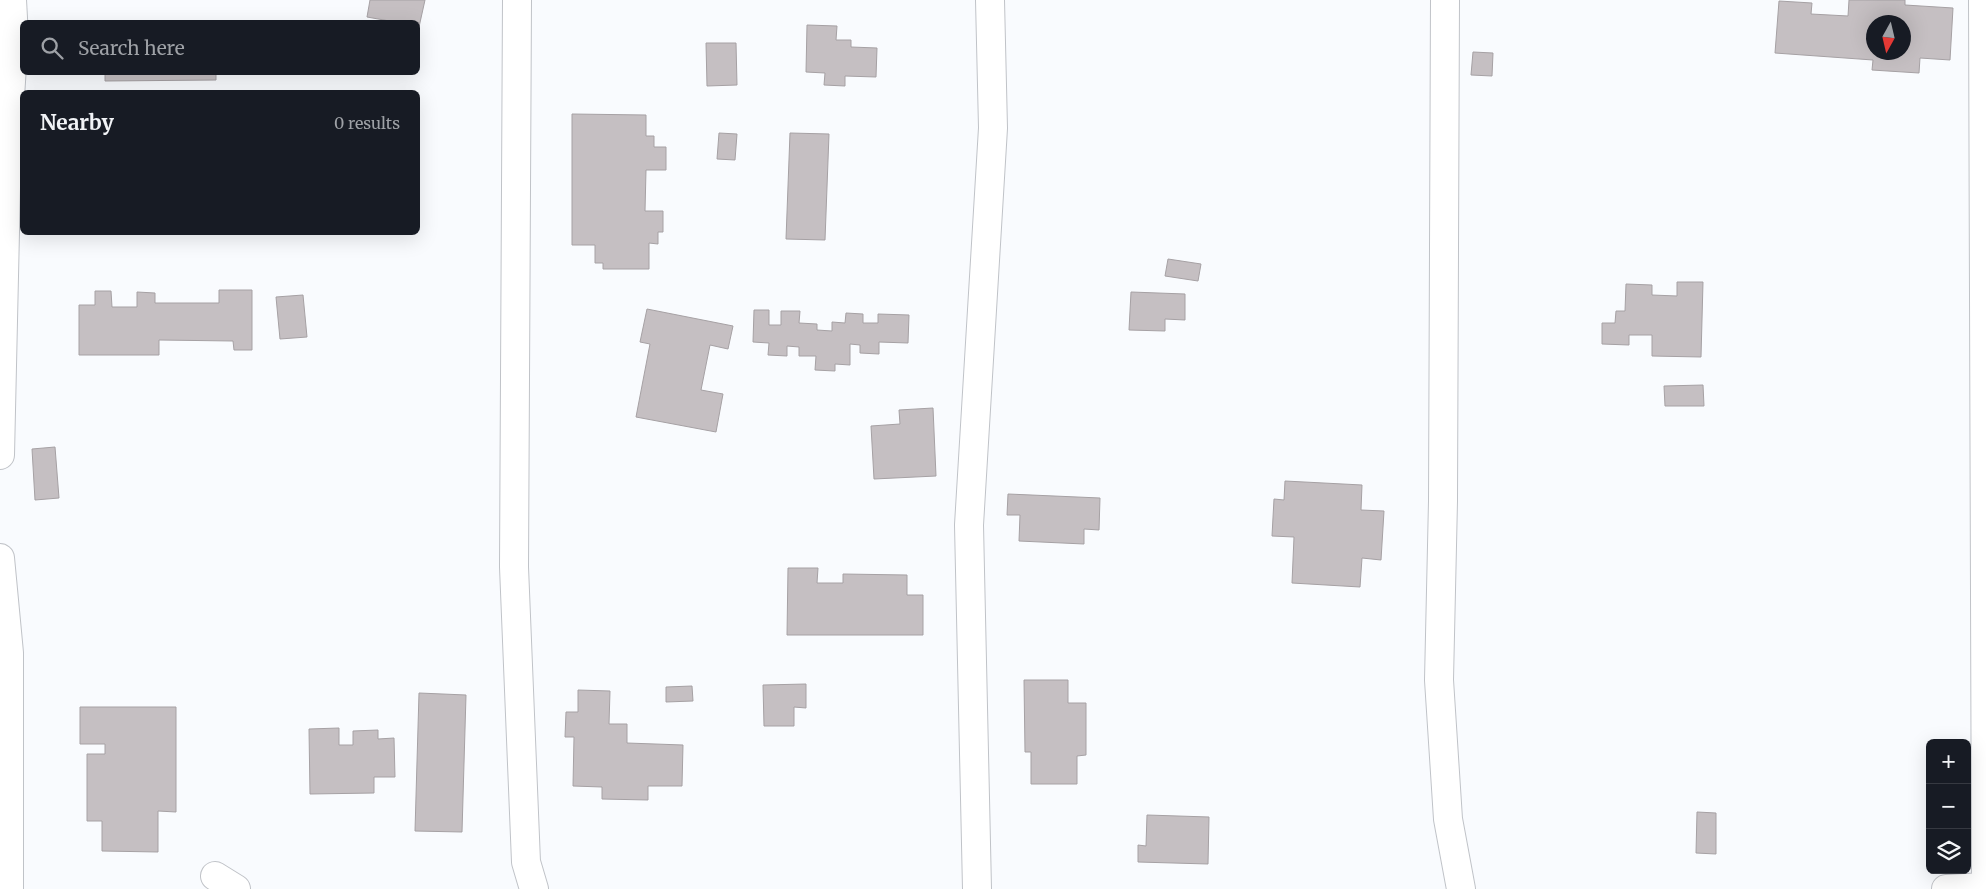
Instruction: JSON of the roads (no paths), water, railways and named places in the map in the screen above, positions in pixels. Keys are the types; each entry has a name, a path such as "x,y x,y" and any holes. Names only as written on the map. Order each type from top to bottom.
{"street":[{"path":"0,455 1,264 14,36 12,0"},
{"path":"518,0 514,567 526,862 534,889"},
{"path":"977,889 969,525 993,128 990,0"},
{"path":"1445,0 1443,501 1439,680 1448,819 1461,889"},
{"path":"1946,889 1986,888 1983,0"},
{"path":"0,558 9,653 8,889"}]}
